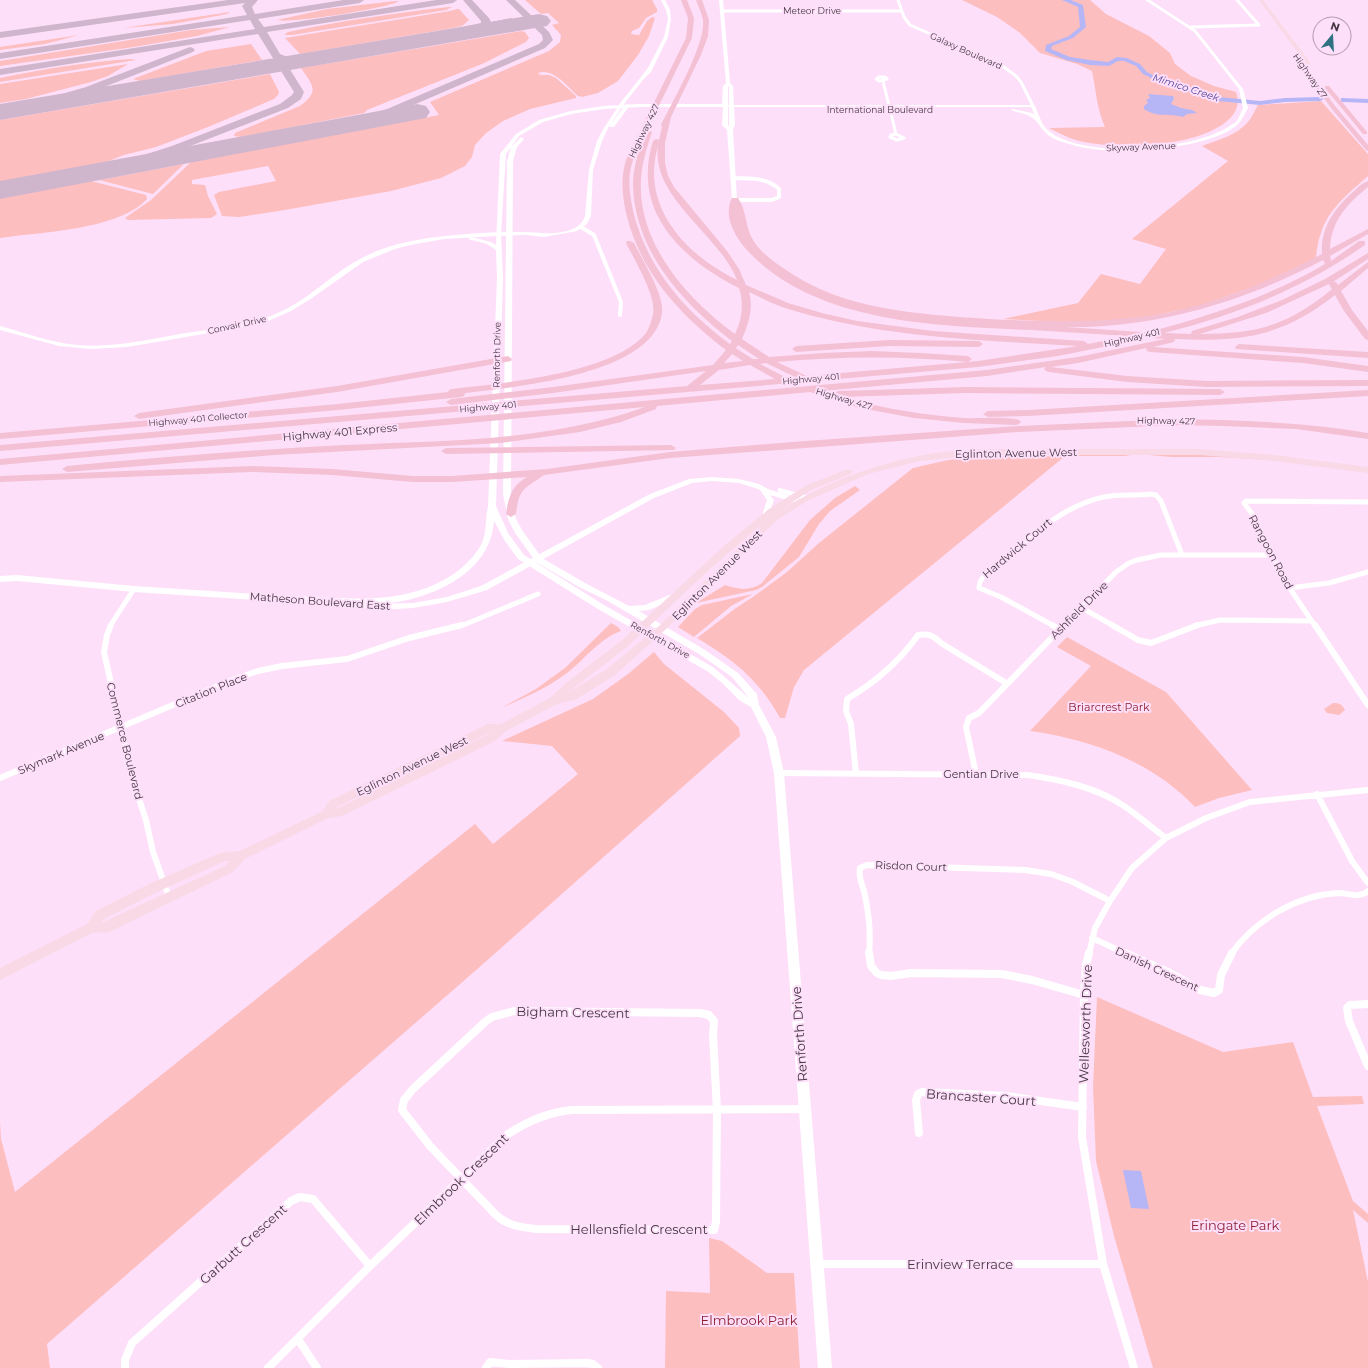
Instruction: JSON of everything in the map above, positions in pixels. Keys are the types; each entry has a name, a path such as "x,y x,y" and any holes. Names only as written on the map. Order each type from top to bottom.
{"highway":[{"name":"Highway 427","path":"684,0 691,17 691,31 633,151 626,171 629,214 633,228 646,257 673,296 702,326 753,363 792,383 822,394 870,407 918,416 980,422 1126,420 1280,424 1331,429 1368,436"},
{"name":"Highway 427","path":"699,0 704,10 706,20 705,36 698,55 656,143 652,157 651,172 656,204 664,223 676,239 700,261 730,280 797,309 878,327 931,333 1256,356 1368,369"},
{"name":"Highway 27","path":"1305,63 1368,137"},
{"name":"Highway 27","path":"1305,63 1333,107 1368,149"},
{"path":"654,110 650,130 640,160 637,185 640,214 649,241 678,287 698,309 730,337 767,360 812,381 852,394 901,406 949,412 1022,414 1368,392"},
{"path":"0,475 152,461 264,453 484,441 568,431 617,420 657,406 680,394 709,374 730,352 742,330 747,307 743,286 732,265 674,192 666,178 662,168 661,154 669,114"},
{"path":"396,400 581,371 621,357 648,337 657,320 658,309 656,298 640,265 626,229 621,195 626,171"},
{"path":"1368,183 1350,198 1338,211 1329,227 1326,240 1328,269 1336,291 1368,337"},
{"path":"1368,231 1311,264 1288,275 1250,291 1205,306 1153,319 1130,322 1083,325 1035,324 944,319 904,314 861,306 817,291 789,276 760,253 744,231 739,205 736,200 733,205 737,229 744,241 754,253 782,276 827,298 861,309 907,318 1093,331 1368,355"},
{"name":"Highway 401","path":"230,429 936,368 1058,353 1166,330 1208,318 1253,302 1285,289 1325,268 1368,238"},
{"name":"Highway 401","path":"679,401 994,372 1040,367 1114,354 1217,327 1263,311 1319,286 1368,255"},
{"path":"764,295 825,312 876,322 927,327 1085,337 1208,341 1250,333 1288,323 1300,317 1320,303 1368,264"},
{"path":"396,400 513,388 814,347 908,342 1256,356"},
{"path":"0,448 230,429 312,417 553,390 790,358 834,354 877,353 957,358 1127,378 1199,384 1368,383"},
{"path":"0,434 299,395 508,359"},
{"path":"679,401 940,391 1368,392"},
{"name":"Highway 401 Collector","path":"0,434 396,400"},
{"name":"Highway 401 Express","path":"0,462 679,401"},
{"path":"0,479 226,469 302,470 432,479 547,472 670,455 806,444 1019,430 1182,422"},
{"path":"264,453 695,448 806,444"},
{"path":"511,514 514,496 518,489 527,481 547,472"}],"main road":[{"path":"721,0 728,84 725,86 729,108 725,125 730,129 736,200"},
{"name":"Highway 27","path":"1256,0 1305,63"},
{"name":"Highway 27","path":"1261,0 1305,63"},
{"name":"Renforth Drive","path":"623,108 579,113 556,119 531,131 518,141 514,147 510,161 507,494 511,514 523,540 540,560 702,652 735,675 754,696 754,706"},
{"name":"Renforth Drive","path":"729,108 591,109 554,116 533,125 511,141 504,154 498,236 500,250 492,506 502,532 511,546 521,557 601,607 710,669 724,680 742,698 754,706 771,737 779,773 825,1368"},
{"path":"471,239 489,243 500,250"},
{"name":"Eglinton Avenue West","path":"0,974 92,928 105,928 229,869 241,856 327,814 333,804 492,727 502,728 554,701 571,697 611,672 647,633 711,580 774,518 827,479 860,467 900,456 941,449 970,447 1214,448 1263,452 1368,466"},
{"name":"Eglinton Avenue West","path":"554,701 562,690 647,633 656,625 704,571 764,519 798,499 865,472 893,464 920,458 976,452 1161,452 1228,454 1274,458 1368,470"},
{"path":"297,599 382,601 423,592 445,583 472,564 486,543 491,527 492,506"},
{"name":"Eglinton Avenue West","path":"656,625 675,596 698,579"},
{"path":"627,609 646,608 675,596"},
{"name":"Eglinton Avenue West","path":"92,928 100,915 164,884 224,856 241,856"}],"street":[{"path":"620,315 621,302 594,235 581,227 586,223 588,216 591,171 601,139 651,68 666,38 670,19 663,0"},
{"name":"Galaxy Boulevard","path":"898,0 904,17 911,25 997,63 1009,71 1021,82 1034,108"},
{"name":"Skyway Avenue","path":"1034,108 1045,130 1049,133 1076,144 1104,149 1155,148 1183,145 1204,140 1221,133 1240,120 1247,106 1246,97 1227,69 1191,27 1147,0"},
{"path":"1191,27 1259,26 1237,0"},
{"name":"Meteor Drive","path":"722,11 902,11"},
{"path":"883,81 896,134"},
{"name":"International Boulevard","path":"729,108 1034,108"},
{"name":"International Boulevard","path":"889,108 1010,110 1034,108"},
{"path":"1010,110 1030,114 1040,120"},
{"path":"734,178 762,179 773,184 779,189 779,197 772,200 736,200"},
{"name":"Convair Drive","path":"458,237 471,239 510,235 544,235 562,233 581,227"},
{"name":"Convair Drive","path":"0,328 64,345 89,348 118,346 245,325 293,308 360,262 390,248 423,241 458,237 498,236"},
{"name":"Matheson Boulevard East","path":"0,579 17,578 134,589 297,599 369,607 403,607 436,603 484,588 652,496 691,481 712,479 751,484 766,491 798,499"},
{"path":"762,488 771,500 764,519"},
{"name":"Hardwick Court","path":"1059,630 1001,597 979,588 978,583 982,576 995,569 1052,518 1074,506 1106,497 1150,494 1156,496 1161,501 1182,555"},
{"name":"Rangoon Road","path":"1368,502 1246,500 1244,503 1253,515 1271,555 1289,588 1368,705"},
{"name":"Ashfield Drive","path":"976,774 968,740 966,723 969,718 979,713 1116,573 1128,564 1151,556 1271,555"},
{"path":"1289,588 1329,583 1368,572"},
{"name":"Commerce Boulevard","path":"134,589 116,616 104,642 104,652 132,778 146,820 153,852 169,897"},
{"name":"Citation Place","path":"121,727 258,671 282,666 347,659 409,638 466,624 538,594"},
{"path":"1082,608 1138,640 1151,643 1194,626 1220,620 1312,621"},
{"path":"856,774 851,724 846,711 847,699 865,688 908,649 918,635 930,634 935,636 941,643 1006,684"},
{"name":"Skymark Avenue","path":"0,778 121,727"},
{"name":"Gentian Drive","path":"779,773 1028,775 1069,781 1106,796 1124,806 1166,838"},
{"name":"Wellesworth Drive","path":"1134,1368 1103,1264 1082,1137 1084,995 1086,965 1095,928 1110,901 1132,868 1166,838 1206,818 1250,802 1368,790"},
{"path":"1317,794 1352,861 1368,883"},
{"name":"Risdon Court","path":"1084,995 1032,980 1002,974 911,973 897,976 885,976 874,971 869,963 871,935 865,892 858,875 860,868 867,865 876,864 1025,870 1051,874 1073,882 1110,901"},
{"name":"Danish Crescent","path":"1092,938 1170,973 1200,990 1214,993 1219,990 1221,975 1234,951 1253,929 1268,918 1306,899 1340,893 1360,896 1368,891"},
{"path":"1368,1004 1350,1005 1347,1008 1349,1021 1368,1066"},
{"name":"Bigham Crescent","path":"461,1180 410,1123 402,1110 404,1100 413,1089 485,1022 492,1017 504,1013 514,1011 700,1013 709,1015 714,1021 717,1110"},
{"name":"Brancaster Court","path":"919,1133 916,1100 918,1094 922,1092 943,1092 966,1096 1006,1096 1083,1107"},
{"name":"Elmbrook Crescent","path":"268,1368 370,1266 508,1134 528,1121 560,1111 572,1110 805,1109"},
{"name":"Hellensfield Crescent","path":"461,1180 489,1209 507,1223 522,1227 536,1229 714,1230 716,1222 717,1110"},
{"name":"Garbutt Crescent","path":"126,1368 125,1360 132,1343 291,1201 300,1197 314,1199 370,1266"},
{"name":"Erinview Terrace","path":"817,1264 1103,1264"},
{"path":"298,1339 317,1368"},
{"path":"486,1368 490,1362 509,1364 586,1363 593,1364 598,1368"}],"green space":[{"path":"525,0 652,0 657,12 646,18 639,28 632,31 631,34 645,36 639,35 647,21 652,17 655,18 649,36 638,55 618,81 598,93 582,97 578,96 555,75 544,72 538,73 540,75 549,75 556,78 576,96 576,98 530,109 503,121 486,133 475,145 472,157 465,166 441,178 391,191 285,210 239,217 222,216 214,195 219,192 276,181 268,166 192,180 192,184 205,185 208,196 217,214 211,218 128,220 125,218 151,200 191,162 439,115 430,102 549,51 560,42 561,35 552,25 559,23 548,13 541,14"},
{"path":"962,0 1090,0 1106,14 1149,36 1170,53 1175,64 1191,76 1214,86 1236,92 1238,104 1236,111 1228,120 1216,129 1182,140 1162,144 1123,146 1105,145 1084,142 1059,133 1049,128 1105,127 1098,107 1092,71 1077,64 1040,53 1020,33 997,17"},
{"path":"399,1 339,15 300,20 277,20 327,9"},
{"path":"452,7 446,10 292,35 284,35 288,32 348,21"},
{"path":"459,9 469,20 462,26 300,54 285,38 450,11"},
{"path":"230,12 227,14 173,24 123,28"},
{"path":"230,27 197,36 134,47 0,66 0,61 191,30"},
{"path":"522,31 525,32 529,38 526,42 482,64 367,110 364,113 241,137 234,136 235,133 300,106 306,101 312,92 312,88 309,79 301,68"},
{"path":"79,35 45,44 0,50 0,47"},
{"path":"251,44 262,60 140,81 133,79 206,51"},
{"path":"130,59 136,60 0,82 0,78 32,72 81,64"},
{"path":"128,64 108,76 91,82 26,99 0,103 0,84"},
{"path":"270,74 279,92 274,99 208,127 156,147 124,155 104,163 0,182 0,120"},
{"path":"1321,101 1368,154 1368,176 1340,202 1329,216 1324,224 1320,236 1316,257 1312,260 1259,285 1196,307 1146,317 1082,323 1003,319 1078,303 1101,274 1140,284 1166,249 1132,239 1228,161 1202,146 1227,137 1244,127 1258,105"},
{"path":"184,164 153,194 99,180"},
{"path":"91,181 146,195 147,199 134,209 118,217 99,223 78,228 0,238 0,198"},
{"path":"1064,454 1137,454 1125,456 1071,456"},
{"path":"1137,454 1199,454 1284,461 1220,457 1172,457"},
{"path":"984,457 1064,457 804,670 794,687 785,718 780,718 763,693 744,672 723,654 697,638 787,572 819,543 913,468 948,460"},
{"path":"855,486 860,490 830,511 819,524 799,557 762,587 756,590 696,603 725,585 744,589 758,586 762,583 810,520 835,498"},
{"path":"753,594 731,606 694,637 678,627 695,609 702,605"},
{"path":"611,623 618,627 621,631 613,634 599,644 567,673 535,692 501,708 536,689 565,668"},
{"name":"Briarcrest Park","path":"1067,637 1166,692 1252,790 1219,798 1195,807 1160,777 1119,755 1075,740 1030,731 1091,666 1057,647"},
{"path":"654,652 664,664 724,712 739,728 740,736 483,964 47,1344 50,1368 0,1368 0,1121 1,1139 15,1192 475,824 493,844 578,774 552,746 502,741 593,699 628,674"},
{"path":"1333,703 1340,704 1345,710 1339,715 1327,713 1324,709"},
{"name":"Eringate Park","path":"1097,997 1223,1052 1293,1042 1313,1097 1362,1096 1364,1104 1317,1106 1353,1201 1368,1214 1368,1223 1353,1210 1368,1282 1368,1368 1153,1368 1114,1236 1096,1161 1093,1087"},
{"name":"Elmbrook Park","path":"709,1238 722,1241 767,1273 794,1273 800,1368 665,1368 666,1291 710,1293"}],"water":[{"path":"1148,94 1173,96 1174,99 1171,104 1197,113 1187,114 1183,117 1149,112 1144,109 1144,106 1148,103 1146,100 1150,98"},
{"path":"1123,1170 1141,1171 1149,1209 1131,1208"}],"waterway":[{"name":"Mimico Creek","path":"1065,0 1081,6 1083,27 1071,37 1049,45 1047,50 1061,57 1090,63 1106,64 1109,64 1117,59 1125,59 1138,65 1145,73 1161,81 1218,99 1260,103 1285,100 1320,99"},
{"name":"Mimico Creek","path":"1344,100 1368,101"}],"taxiway":[{"path":"0,35 247,0"},
{"path":"253,17 247,6 254,0"},
{"path":"253,17 360,0"},
{"path":"261,30 453,0"},
{"path":"467,0 486,20 486,25"},
{"path":"294,135 355,122 391,111 542,46 548,40 546,34 510,0"},
{"path":"0,56 253,17"},
{"path":"253,17 261,30"},
{"path":"486,25 511,21"},
{"path":"445,37 470,28 486,25"},
{"path":"479,30 486,25"},
{"path":"0,72 261,30"},
{"path":"104,171 176,148 284,106 297,97 299,92 261,30"},
{"path":"24,108 90,89 190,50"},
{"path":"278,56 286,60 303,61"}],"runway":[{"path":"0,112 539,21"},
{"path":"0,190 417,112"}]}
